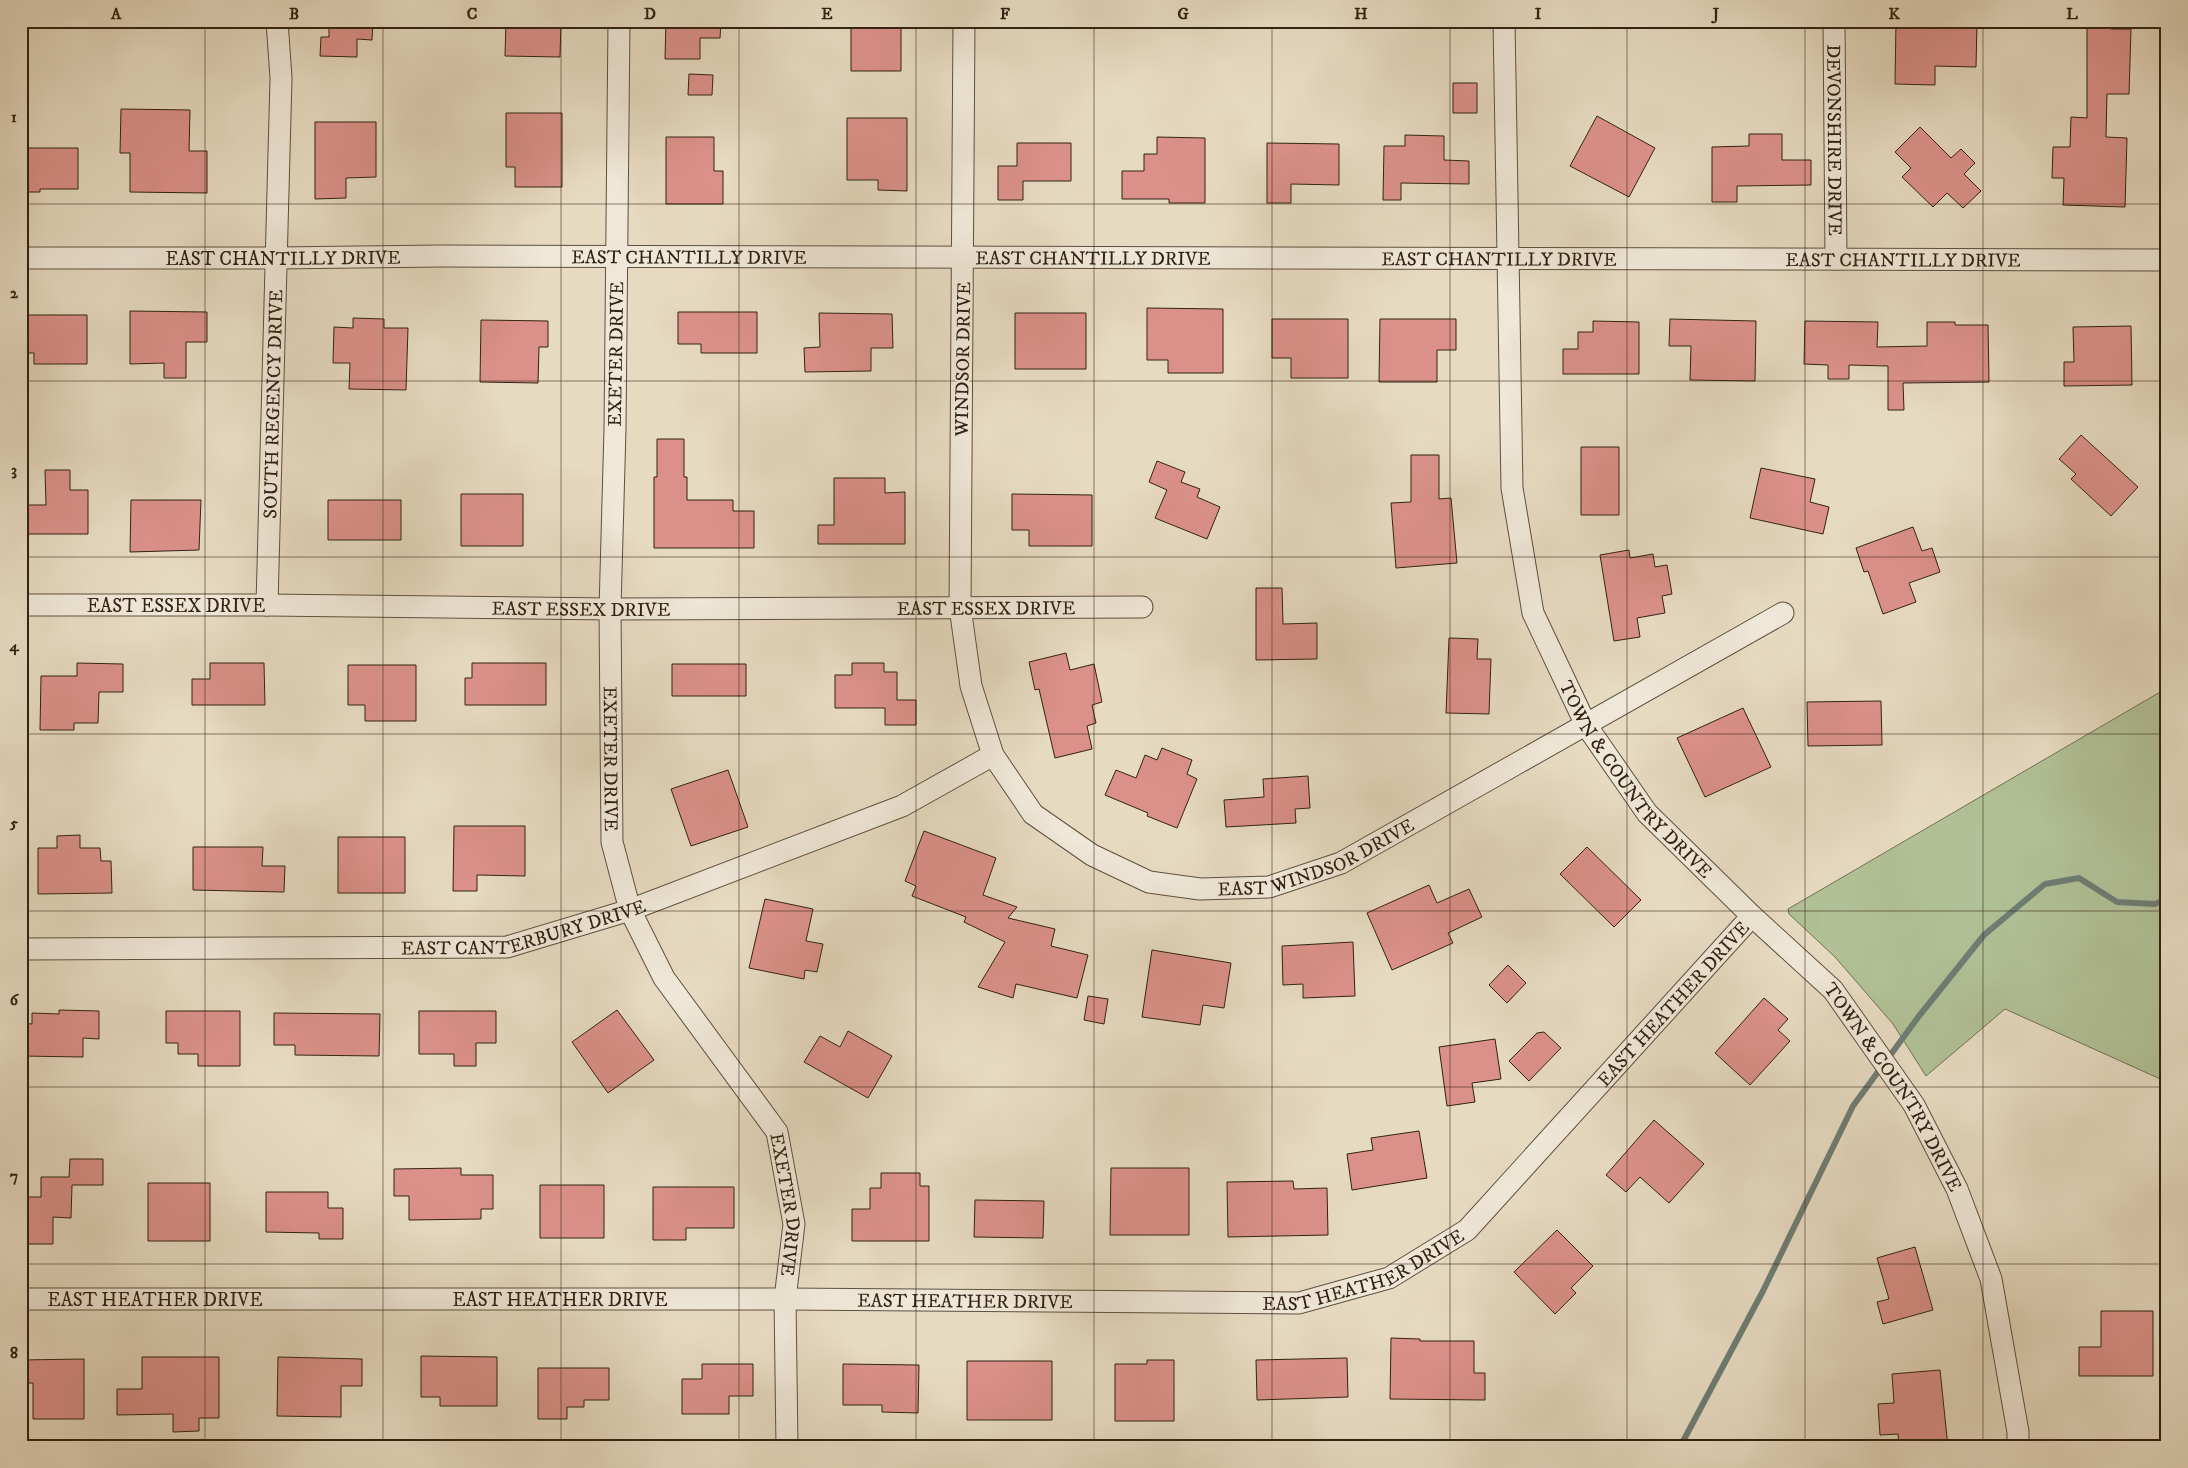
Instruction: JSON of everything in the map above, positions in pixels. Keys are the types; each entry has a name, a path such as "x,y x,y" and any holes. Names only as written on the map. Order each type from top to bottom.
{"street":[{"name":"SOUTH REGENCY DRIVE","path":"267,605 281,78 277,21"},
{"name":"EXETER DRIVE","path":"618,21 610,610 612,842 630,910 664,978 777,1132 794,1224 785,1299 787,1447"},
{"name":"WINDSOR DRIVE","path":"960,607 964,21"},
{"name":"TOWN & COUNTRY DRIVE","path":"1504,21 1512,488 1533,613 1586,725 1647,813 1752,916 1833,990 1914,1105 1957,1189 1991,1280 2018,1432 2018,1447"},
{"name":"DEVONSHIRE DRIVE","path":"1834,21 1836,259"},
{"name":"EAST CHANTILLY DRIVE","path":"21,258 616,256 2167,260"},
{"name":"EAST ESSEX DRIVE","path":"21,605 267,605 610,610 1142,607"},
{"name":"EAST WINDSOR DRIVE","path":"960,607 971,686 993,755 1033,814 1092,855 1149,882 1200,889 1269,886 1342,863 1783,612"},
{"name":"EAST CANTERBURY DRIVE","path":"21,949 507,947 630,910 902,806 993,755"},
{"name":"EAST HEATHER DRIVE","path":"21,1299 785,1299 1299,1303 1390,1278 1467,1230 1752,916"}],"green space":[{"path":"2167,688 2167,1082 2005,1009 1926,1076 1893,1024 1835,957 1789,914 1788,909"}],"building":[{"path":"329,21 373,21 372,40 357,39 357,57 320,56 321,37 329,37"},
{"path":"506,21 561,21 560,57 505,56"},
{"path":"666,21 721,21 720,38 700,38 700,59 665,59"},
{"path":"851,21 901,21 901,71 851,71"},
{"path":"1896,21 1977,23 1976,67 1935,66 1935,85 1895,84"},
{"path":"2087,21 2111,21 2111,29 2131,29 2129,94 2107,94 2106,137 2127,138 2125,207 2063,205 2064,178 2052,178 2053,147 2070,147 2071,117 2087,118"},
{"path":"689,74 713,75 712,95 688,95"},
{"path":"1453,83 1477,83 1477,113 1453,113"},
{"path":"121,109 190,110 189,151 207,151 207,193 130,192 130,153 120,153"},
{"path":"506,113 562,113 562,187 515,187 515,167 506,167"},
{"path":"1597,116 1655,148 1629,197 1570,166"},
{"path":"847,118 907,118 907,191 878,190 878,180 847,180"},
{"path":"315,122 376,122 376,177 346,178 346,198 315,199"},
{"path":"1920,127 1951,158 1961,149 1975,163 1964,174 1981,191 1963,208 1947,193 1933,207 1902,177 1911,168 1895,152"},
{"path":"1749,134 1782,134 1782,160 1811,160 1811,185 1737,186 1737,202 1712,202 1712,147 1749,146"},
{"path":"1405,135 1444,136 1444,160 1469,161 1469,184 1401,183 1401,200 1383,200 1384,146 1405,146"},
{"path":"666,137 714,137 714,171 723,171 723,204 666,204"},
{"path":"1157,137 1205,138 1205,203 1169,203 1169,199 1122,199 1122,171 1144,171 1144,154 1157,154"},
{"path":"1017,143 1071,143 1071,181 1023,181 1023,200 998,200 998,166 1017,166"},
{"path":"1267,143 1339,144 1339,185 1291,184 1291,203 1267,203"},
{"path":"21,148 78,148 78,189 40,189 40,192 21,192"},
{"path":"1147,308 1223,309 1223,373 1168,373 1168,360 1147,360"},
{"path":"130,311 207,312 207,342 186,342 186,378 164,378 164,363 130,364"},
{"path":"678,312 757,312 757,353 701,353 701,344 678,344"},
{"path":"819,313 892,314 893,348 871,348 871,371 805,372 804,348 820,347"},
{"path":"1015,313 1086,313 1086,369 1015,369"},
{"path":"21,315 87,315 87,364 34,364 34,353 21,353"},
{"path":"353,318 384,319 384,328 408,328 406,390 349,389 350,363 333,363 334,327 353,328"},
{"path":"1272,319 1348,319 1348,378 1291,378 1291,358 1272,358"},
{"path":"1380,319 1456,319 1456,350 1437,350 1437,382 1379,382"},
{"path":"1670,319 1756,321 1755,381 1690,380 1691,346 1669,346"},
{"path":"481,320 548,321 548,347 539,347 538,383 480,382"},
{"path":"1593,321 1639,322 1639,374 1563,374 1563,349 1578,349 1578,332 1593,332"},
{"path":"1805,321 1878,322 1877,347 1927,346 1927,322 1955,322 1955,325 1988,325 1989,382 1903,383 1904,410 1888,410 1888,366 1849,365 1849,379 1828,379 1828,365 1804,364"},
{"path":"2131,326 2132,385 2064,386 2064,362 2074,362 2073,327"},
{"path":"2081,435 2138,487 2111,516 2071,479 2076,474 2059,459"},
{"path":"657,439 684,439 684,477 687,477 687,500 733,500 733,511 754,511 754,548 654,548 654,477 657,477"},
{"path":"1581,447 1619,447 1619,515 1581,515"},
{"path":"1411,455 1439,455 1439,499 1451,498 1457,563 1396,568 1391,503 1411,502"},
{"path":"1157,461 1185,472 1181,482 1200,489 1197,497 1220,507 1207,539 1155,518 1167,490 1149,482"},
{"path":"1761,468 1815,479 1810,502 1829,507 1823,534 1750,518"},
{"path":"45,470 70,470 70,490 88,490 88,534 21,534 21,505 46,505"},
{"path":"834,478 885,478 885,493 905,492 905,544 818,544 818,525 834,525"},
{"path":"461,494 523,494 523,546 461,546"},
{"path":"1012,494 1092,495 1092,546 1029,546 1029,530 1012,530"},
{"path":"131,500 201,500 199,550 130,552"},
{"path":"328,500 401,500 401,540 328,540"},
{"path":"1913,527 1922,551 1932,548 1940,572 1909,583 1916,602 1883,614 1868,571 1864,572 1856,548"},
{"path":"1629,550 1630,558 1653,554 1655,567 1667,565 1672,594 1662,596 1665,613 1637,618 1640,637 1614,641 1600,555"},
{"path":"1256,588 1282,588 1283,624 1317,623 1317,659 1256,660"},
{"path":"1449,638 1478,639 1477,659 1491,659 1489,714 1446,713"},
{"path":"1066,653 1070,670 1094,664 1102,702 1092,705 1096,723 1087,726 1092,749 1055,758 1039,689 1035,690 1029,662"},
{"path":"77,663 123,664 123,692 99,692 98,723 74,723 74,730 40,730 41,676 77,676"},
{"path":"210,663 264,663 265,705 192,705 192,679 210,679"},
{"path":"472,663 546,663 546,705 465,705 465,678 472,678"},
{"path":"852,663 884,663 884,672 897,672 897,700 916,700 916,725 885,725 885,708 835,708 835,675 852,675"},
{"path":"672,664 746,664 746,696 672,696"},
{"path":"348,665 416,665 416,721 365,721 365,705 348,705"},
{"path":"1881,701 1882,745 1808,746 1807,702"},
{"path":"1743,708 1771,767 1705,797 1677,738"},
{"path":"1162,748 1192,760 1187,774 1197,779 1177,828 1147,816 1148,813 1105,795 1116,770 1136,778 1145,755 1157,760"},
{"path":"728,770 748,827 691,846 671,789"},
{"path":"1308,776 1310,808 1295,809 1296,823 1226,827 1224,800 1264,797 1263,779"},
{"path":"454,826 525,826 525,876 477,875 477,891 453,891"},
{"path":"924,831 996,858 983,895 1017,907 1008,918 1055,929 1051,946 1088,955 1077,998 1016,984 1013,998 978,987 1005,942 964,922 966,917 912,896 916,886 905,881"},
{"path":"80,835 80,848 100,848 101,861 111,861 112,893 38,894 38,848 57,848 57,836"},
{"path":"338,837 405,837 405,893 338,893"},
{"path":"193,847 263,847 262,866 285,866 284,892 193,890"},
{"path":"1587,847 1641,900 1614,927 1560,874"},
{"path":"1429,885 1437,903 1469,889 1482,917 1448,933 1453,943 1392,970 1367,913"},
{"path":"765,899 813,909 806,941 823,944 817,972 805,970 804,979 749,968"},
{"path":"1353,942 1355,996 1303,998 1303,984 1283,985 1282,946"},
{"path":"1152,950 1231,963 1224,1008 1203,1005 1200,1025 1142,1017"},
{"path":"1508,965 1526,983 1507,1003 1489,985"},
{"path":"1088,996 1108,999 1104,1024 1084,1020"},
{"path":"1764,998 1788,1019 1778,1030 1790,1041 1750,1085 1715,1053"},
{"path":"59,1010 99,1011 99,1039 83,1038 83,1057 21,1056 21,1023 32,1024 32,1013 59,1014"},
{"path":"617,1010 654,1060 608,1093 572,1042"},
{"path":"166,1011 240,1011 240,1066 198,1066 198,1054 178,1054 178,1043 166,1043"},
{"path":"419,1011 496,1011 496,1043 476,1043 476,1066 454,1066 454,1054 419,1054"},
{"path":"274,1013 380,1014 379,1056 295,1055 295,1045 274,1045"},
{"path":"848,1031 892,1056 868,1098 804,1062 820,1036 840,1047"},
{"path":"1544,1032 1561,1048 1529,1081 1509,1061 1537,1033"},
{"path":"1495,1039 1501,1079 1472,1083 1475,1102 1447,1106 1439,1047"},
{"path":"1654,1120 1704,1164 1669,1203 1640,1177 1626,1192 1606,1175"},
{"path":"1419,1131 1427,1178 1352,1190 1347,1154 1373,1150 1371,1138"},
{"path":"70,1159 103,1159 103,1185 72,1185 71,1218 53,1217 53,1244 21,1244 21,1197 41,1197 41,1177 69,1177"},
{"path":"461,1168 461,1175 493,1175 493,1209 481,1209 481,1219 409,1220 409,1196 394,1196 394,1169"},
{"path":"1111,1168 1189,1168 1189,1235 1110,1235"},
{"path":"881,1173 920,1173 920,1186 929,1186 929,1241 852,1241 852,1209 870,1209 870,1188 881,1188"},
{"path":"1293,1181 1294,1189 1327,1188 1328,1235 1228,1237 1227,1182"},
{"path":"148,1183 210,1183 210,1241 148,1241"},
{"path":"540,1185 604,1185 604,1238 540,1238"},
{"path":"653,1187 734,1187 734,1228 686,1228 686,1240 653,1240"},
{"path":"266,1192 328,1192 328,1208 343,1208 343,1239 319,1239 319,1233 266,1232"},
{"path":"975,1200 1044,1201 1043,1238 974,1237"},
{"path":"1557,1230 1593,1266 1571,1288 1576,1293 1555,1314 1514,1272"},
{"path":"1915,1247 1933,1310 1883,1324 1877,1302 1889,1299 1877,1258"},
{"path":"2101,1311 2153,1311 2153,1376 2079,1376 2079,1347 2101,1347"},
{"path":"1391,1338 1420,1339 1420,1341 1474,1341 1474,1373 1485,1373 1485,1400 1390,1399"},
{"path":"421,1356 497,1357 497,1406 440,1406 440,1397 421,1397"},
{"path":"142,1357 219,1357 219,1418 199,1418 199,1431 173,1432 173,1414 117,1415 117,1389 142,1389"},
{"path":"278,1357 362,1359 362,1386 341,1386 341,1417 277,1416"},
{"path":"1347,1358 1348,1397 1257,1400 1256,1360"},
{"path":"84,1359 84,1419 33,1419 33,1383 21,1383 21,1360"},
{"path":"1147,1360 1174,1360 1174,1421 1115,1421 1115,1364 1147,1364"},
{"path":"967,1361 1052,1361 1052,1420 967,1420"},
{"path":"702,1364 753,1364 753,1396 729,1396 729,1414 682,1414 682,1379 702,1379"},
{"path":"843,1364 919,1365 918,1413 882,1412 882,1405 843,1405"},
{"path":"538,1368 609,1368 609,1400 584,1400 584,1407 567,1407 567,1419 538,1419"},
{"path":"1940,1370 1948,1447 1899,1447 1898,1434 1880,1435 1878,1404 1894,1403 1892,1374"}],"waterway":[{"path":"1680,1447 1763,1291 1853,1106 1919,1016 1984,935 2045,884 2079,878 2117,902 2155,904 2167,899"}]}
